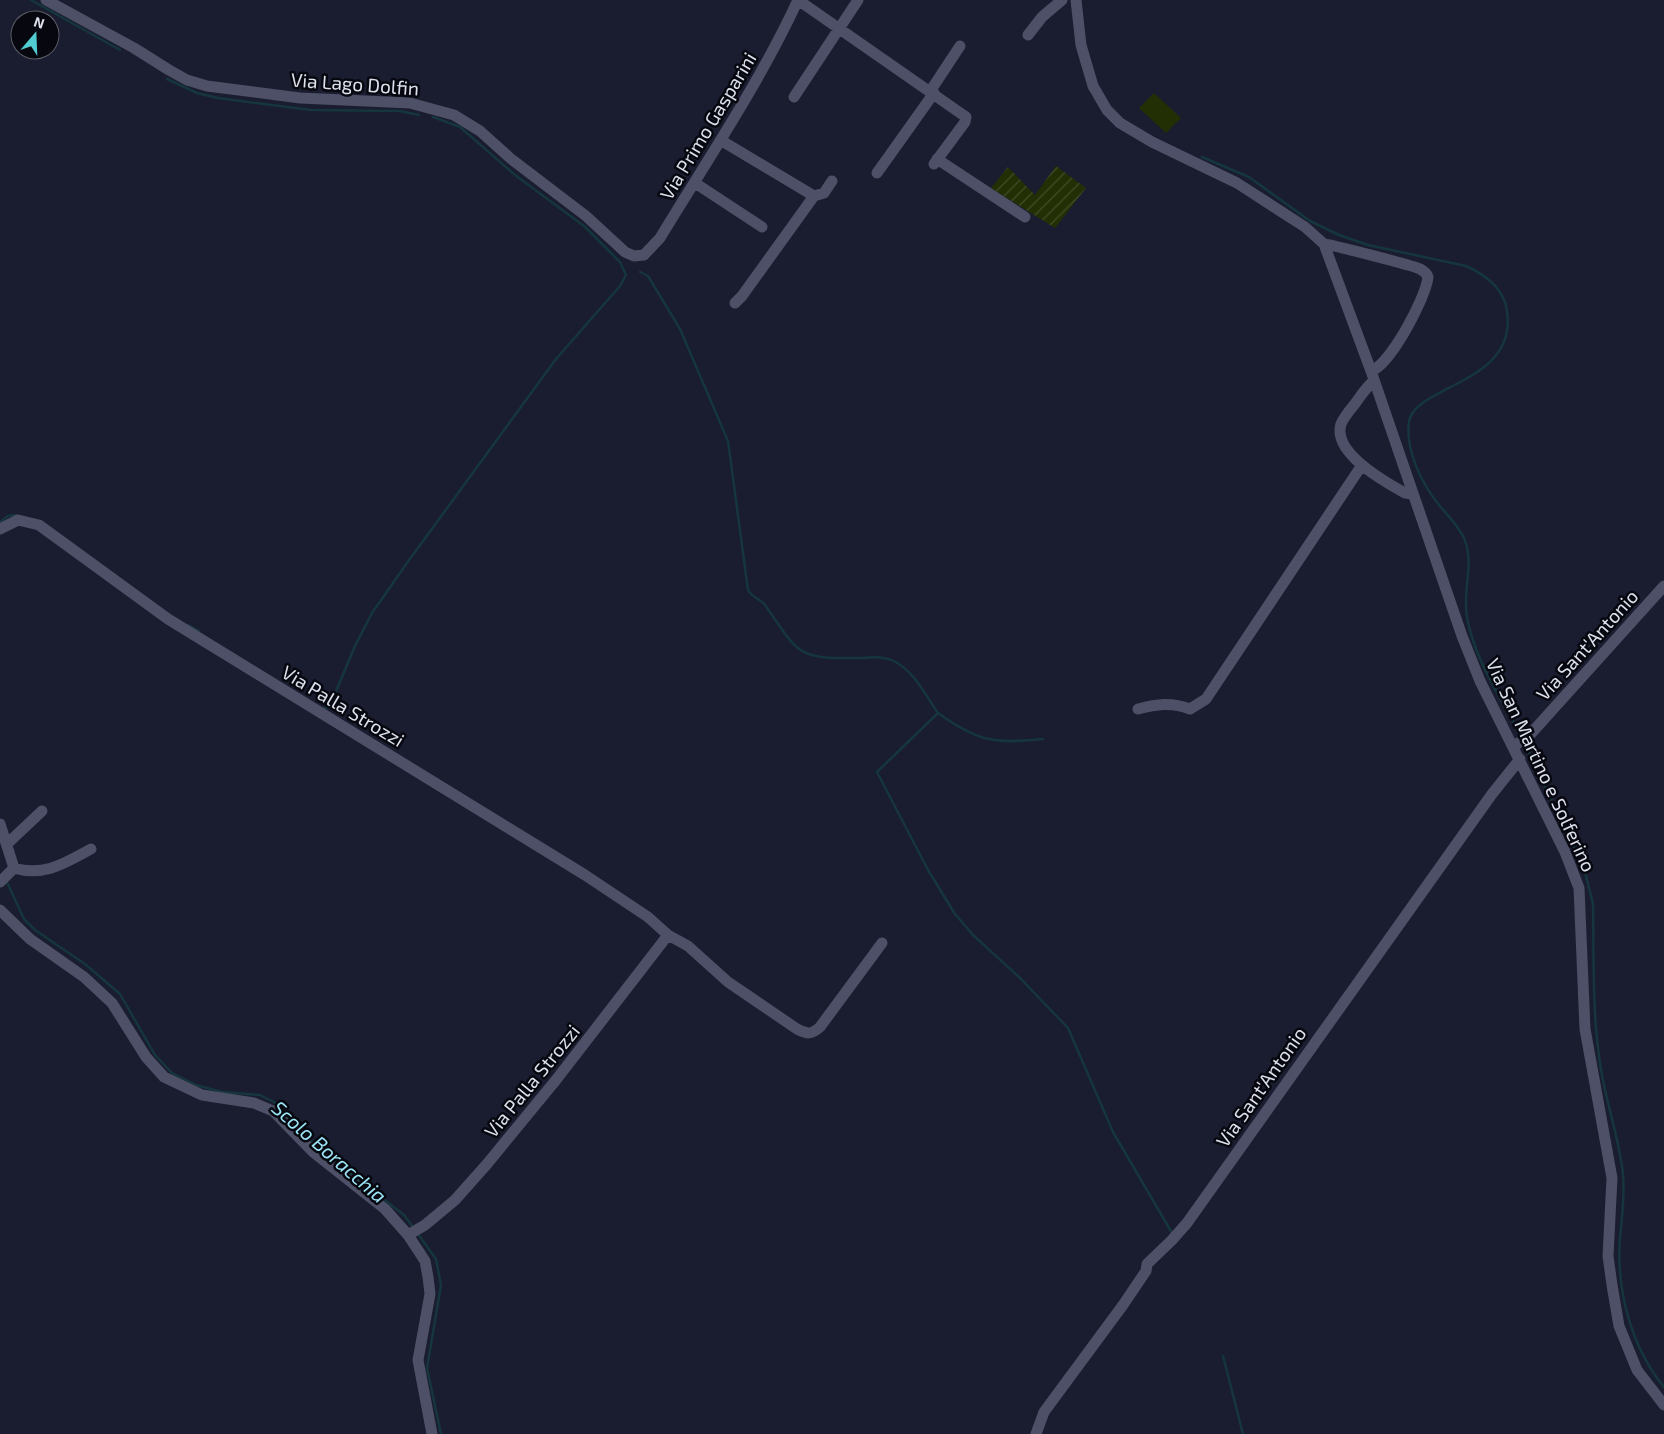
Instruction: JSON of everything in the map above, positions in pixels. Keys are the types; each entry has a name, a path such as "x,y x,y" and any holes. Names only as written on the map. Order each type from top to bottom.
{"street":[{"name":"Via Lago Dolfin","path":"46,0 134,48 175,74 207,86 300,98 410,103 454,115 480,131 510,158 593,222 626,252 634,256"},
{"name":"Via Primo Gasparini","path":"634,256 644,255 651,250 722,141 768,63 798,0"},
{"path":"798,0 966,117 965,122 936,162 1025,217"},
{"path":"794,98 858,0"},
{"path":"1028,35 1042,17 1062,0"},
{"name":"Via San Martino e Solferino","path":"1076,0 1081,46 1093,86 1106,110 1120,123 1152,142 1237,182 1305,227 1324,244 1462,636 1480,681 1520,742 1520,759 1565,852 1579,888 1585,1029 1612,1178 1608,1256 1612,1285 1619,1326 1637,1370 1664,1405"},
{"path":"877,173 932,92 960,46"},
{"path":"722,141 814,196"},
{"path":"734,303 742,296 814,196 824,193 832,181"},
{"path":"695,183 762,227"},
{"path":"1324,244 1331,244 1368,256 1420,268 1428,277 1421,301 1406,330 1346,414 1341,425 1340,436 1344,445 1362,465 1394,486 1412,494"},
{"path":"1138,709 1162,703 1177,704 1190,709 1206,699 1362,465"},
{"name":"Via Palla Strozzi","path":"0,529 18,520 39,525 168,619 585,874 648,917 668,935 688,946 748,997 797,1029 809,1034 814,1033 820,1027 882,943"},
{"name":"Via Sant'Antonio","path":"1520,742 1664,586"},
{"name":"Via Sant'Antonio","path":"1036,1434 1044,1412 1123,1305 1146,1271 1147,1264 1172,1240 1186,1223 1451,850 1520,759"},
{"path":"8,843 42,811"},
{"path":"0,824 8,843 12,871"},
{"path":"0,882 12,871 40,872 62,865 90,849"},
{"path":"0,910 30,939 84,977 108,998 122,1015 151,1063 164,1077 177,1085 202,1095 254,1103 273,1111 312,1152 415,1230 425,1261 430,1294 418,1360 432,1434"},
{"name":"Via Palla Strozzi","path":"415,1230 455,1200 509,1138 668,935"}],"green space":[{"path":"1154,93 1181,118 1166,133 1139,108"},
{"path":"1056,166 1086,188 1055,228 991,188 1008,167 1035,195"}],"waterway":[{"path":"31,0 120,50"},
{"path":"167,79 197,93 218,98 311,110 400,111 419,115"},
{"path":"322,708 329,708 355,646 372,613 407,563 556,359 620,286 626,275 620,262 584,226 515,175 460,127 433,117"},
{"path":"1202,157 1249,177 1310,221 1339,235 1368,245 1466,266 1487,278 1502,296 1507,311 1506,335 1497,354 1482,368 1428,399 1415,410 1409,422 1408,433 1412,455 1421,477 1433,497 1464,538 1468,557 1466,607 1471,633 1482,663 1521,737"},
{"path":"640,272 648,276 680,329 728,441 748,590 763,603 792,643 800,650 821,657 880,657 894,661 914,678 938,713 877,772 928,870 955,914 973,935 1020,978 1068,1028 1113,1132 1172,1233"},
{"path":"0,522 8,516 16,515"},
{"path":"188,625 199,631"},
{"path":"938,713 965,730 988,739 999,741 1043,739"},
{"path":"1525,744 1584,868 1593,904 1597,1043 1602,1077 1623,1174 1619,1257 1623,1297 1628,1317 1643,1354 1652,1371 1664,1387"},
{"name":"Scolo Boracchia","path":"6,880 24,919 35,930 85,964 120,994 155,1055 172,1073 196,1085 222,1092 260,1095 274,1102 320,1150 404,1215 413,1227"},
{"name":"Scolo Boracchia","path":"418,1234 436,1259 441,1285 427,1368 441,1434"},
{"path":"1223,1356 1243,1434"}]}
